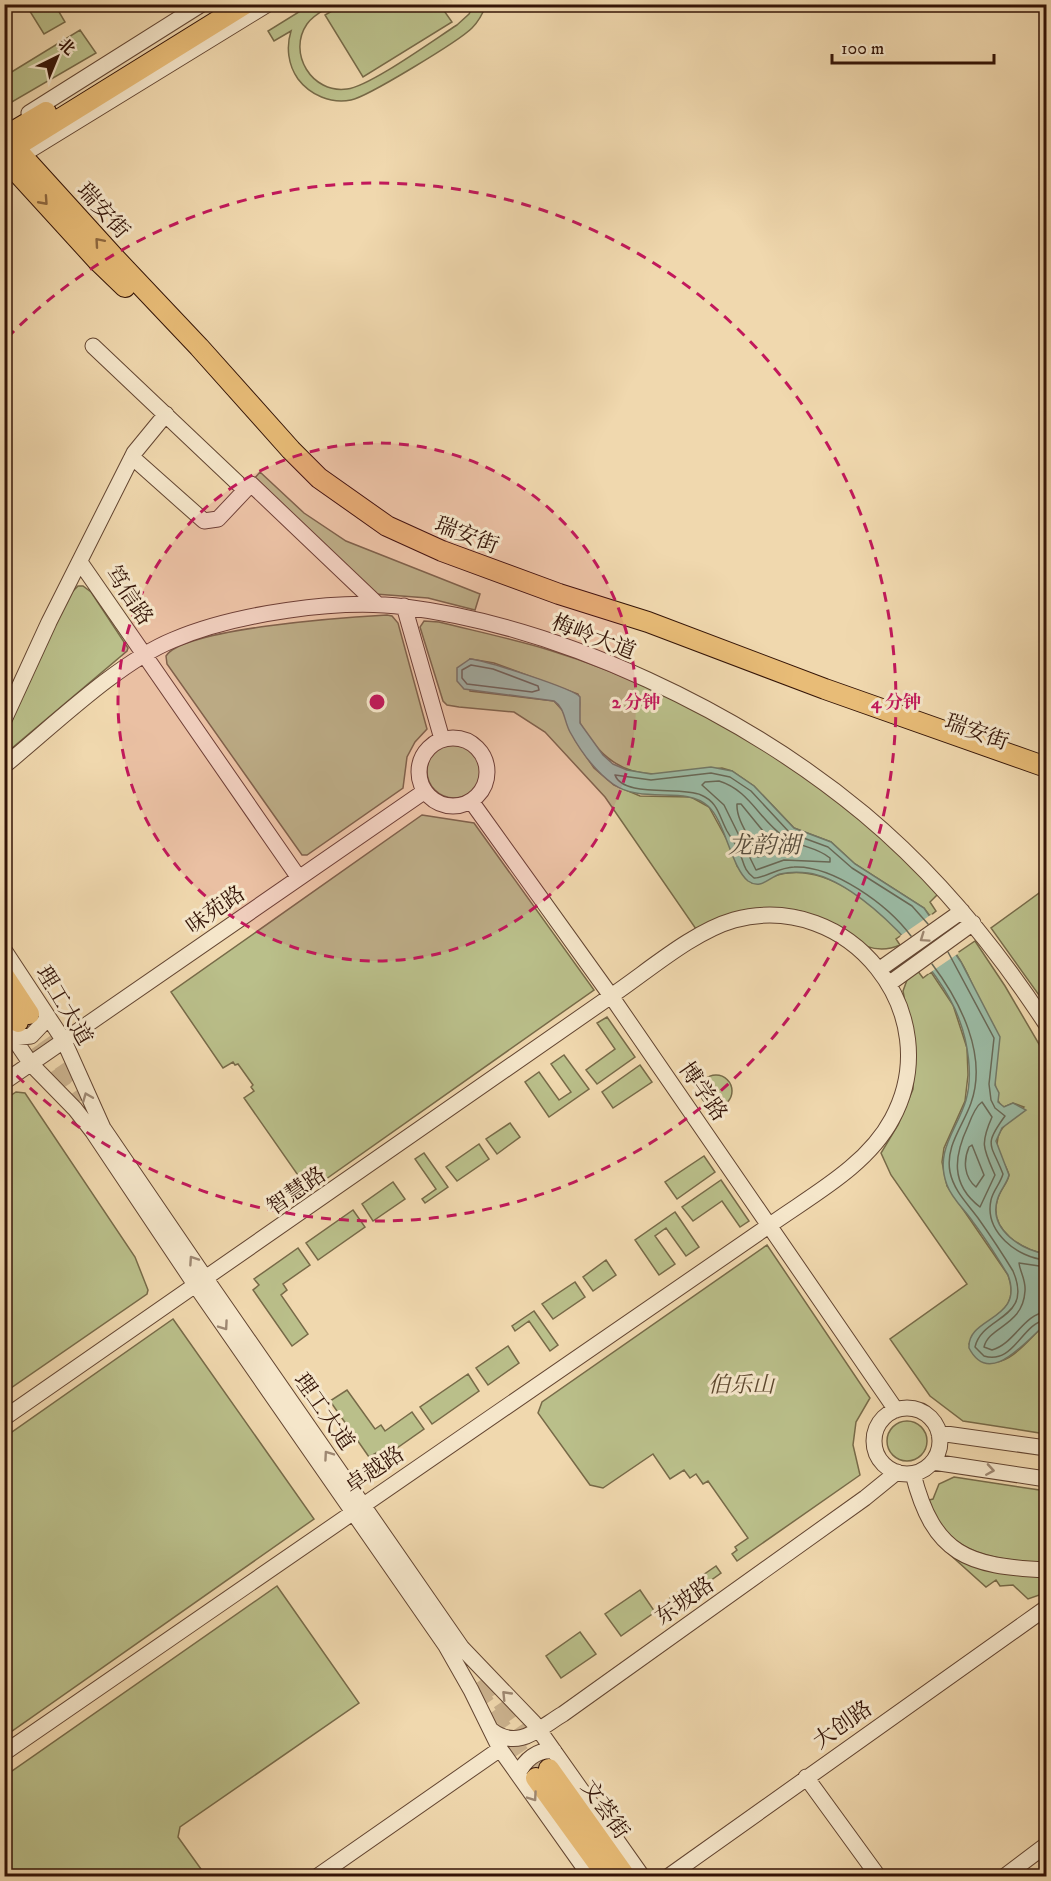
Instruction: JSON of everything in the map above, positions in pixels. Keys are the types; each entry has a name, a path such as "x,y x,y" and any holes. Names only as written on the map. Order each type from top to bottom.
{"main road":[{"path":"122,75 222,4"},
{"path":"8,146 122,75 245,4"},
{"name":"瑞安街","path":"8,146 296,456 347,499 387,526 442,551 559,594 648,622 825,689 1047,767"},
{"name":"瑞安街","path":"8,146 97,260 193,355 293,468 325,496 387,538 421,555 550,603 647,635 994,763 1047,777"},
{"path":"4,976 23,1023"},
{"path":"4,1002 23,1023"},
{"name":"文荟街","path":"539,1768 607,1876"},
{"name":"文荟街","path":"539,1768 625,1876"}],"street":[{"path":"4,129 202,4"},
{"path":"8,146 267,4"},
{"path":"93,346 245,490"},
{"path":"4,720 132,457 166,414"},
{"path":"132,457 204,521 218,519 251,483 377,604"},
{"name":"笃信路","path":"80,562 299,878"},
{"name":"梅岭大道","path":"4,766 143,654 188,634 249,618 320,608 377,604 404,606 478,620 549,642 628,672 715,714 803,768 851,803 909,856 974,923 1004,961 1047,1024"},
{"path":"404,606 442,739"},
{"path":"456,737 470,742 484,757 487,778 482,791 471,801 449,806 438,802 425,791 419,775 422,758 432,744 442,739 456,737"},
{"name":"味苑路","path":"4,1082 425,791"},
{"name":"博学路","path":"471,801 611,996 896,1410"},
{"path":"880,969 962,911"},
{"name":"智慧路","path":"4,1418 611,996 722,924 755,916 785,915 814,922 851,943 880,969"},
{"path":"890,983 974,923"},
{"name":"理工大道","path":"4,950 31,1064 75,1109 93,1132 358,1507 462,1648 536,1726 539,1768 590,1876"},
{"name":"卓越路","path":"4,1753 358,1507 770,1226 867,1154 880,1139 906,1087 908,1050 898,1003 890,983 880,969"},
{"name":"理工大道","path":"23,1023 64,1041 103,1128 201,1282"},
{"path":"909,1408 922,1412 933,1420 939,1432 940,1445 933,1462 924,1470 912,1474 893,1471 877,1454 875,1434 880,1422 896,1410 909,1408"},
{"path":"939,1432 1047,1448"},
{"path":"933,1462 1047,1479"},
{"name":"东坡路","path":"491,1730 511,1741 536,1726 893,1471"},
{"path":"912,1474 921,1504 934,1528 956,1550 975,1561 996,1566 1047,1570"},
{"name":"理工大道","path":"358,1507 449,1650 500,1749 539,1768 642,1876"},
{"name":"大创路","path":"678,1874 806,1777 1044,1609"},
{"path":"318,1876 500,1749"},
{"path":"806,1777 878,1876"},
{"path":"1005,1876 1047,1845"}],"green space":[{"path":"26,5 55,5 65,22 44,34"},
{"path":"310,5 332,5 309,21 302,35 300,47 306,69 323,85 334,89 347,89 386,72 418,51 457,25 469,14 474,5 486,5 480,17 464,35 413,68 360,97 336,101 315,94 298,79 290,62 288,50 291,31 274,41 268,31"},
{"path":"342,5 440,5 452,22 363,77 325,15"},
{"path":"80,30 96,53 5,106 5,76"},
{"path":"260,472 304,513 346,541 480,594 475,610 428,598 375,594 254,479"},
{"path":"78,586 83,586 91,592 128,648 127,651 5,754 4,731 71,593"},
{"path":"392,616 398,623 427,729 415,742 407,757 403,788 307,855 302,855 167,664 166,656 179,646 234,631 306,621"},
{"path":"424,621 439,622 508,639 587,663 660,693 731,730 799,773 873,830 938,894 930,902 936,911 930,916 924,908 855,864 831,842 794,828 754,786 732,771 722,768 659,774 642,773 625,768 610,760 595,745 581,725 578,694 494,663 470,659 470,691 554,701 563,711 575,740 594,768 614,785 640,796 691,797 709,807 733,851 737,866 752,883 788,873 820,876 851,891 903,934 896,939 900,945 885,949 872,948 846,936 821,920 794,910 760,914 698,932 605,797 545,732 514,712 459,707 447,705 443,701 420,627"},
{"path":"449,744 459,744 469,748 477,756 481,771 477,786 469,794 459,798 449,798 439,794 431,786 427,776 427,766 431,756 439,748"},
{"path":"422,815 474,823 594,990 309,1191 244,1098 254,1091 251,1087 253,1085 238,1064 235,1065 233,1062 223,1068 171,992"},
{"path":"1046,888 1046,1005 991,928"},
{"path":"975,941 1005,986 1046,1056 1046,1254 1018,1243 1003,1230 998,1221 997,1201 1009,1175 999,1153 998,1138 1003,1127 1024,1107 1013,1103 1004,1107 997,1098 990,1047 982,1014 971,982 956,954"},
{"path":"917,970 923,978 931,972 953,1005 967,1048 968,1075 965,1101 944,1148 942,1162 947,1186 1008,1275 1011,1288 1010,1299 1006,1307 975,1334 969,1344 981,1361 991,1363 1001,1361 1017,1352 1046,1324 1046,1434 963,1421 930,1396 890,1339 967,1284 891,1175 881,1153 898,1125 913,1089 914,1051 903,991 907,980"},
{"path":"607,1017 635,1057 597,1084 586,1070 615,1049 597,1023"},
{"path":"564,1055 589,1089 549,1117 525,1082 539,1072 559,1100 571,1092 551,1064"},
{"path":"640,1065 652,1082 613,1108 602,1092"},
{"path":"716,1075 727,1080 732,1091 727,1102 716,1107 705,1102 700,1091 705,1080"},
{"path":"16,1092 25,1093 135,1257 148,1290 147,1294 5,1392 4,1100"},
{"path":"510,1123 520,1137 497,1154 486,1139"},
{"path":"479,1144 489,1159 457,1181 446,1167"},
{"path":"424,1153 448,1187 425,1203 422,1199 436,1189 415,1159"},
{"path":"704,1156 715,1172 677,1199 665,1182"},
{"path":"721,1180 749,1221 740,1227 722,1201 693,1221 682,1207"},
{"path":"393,1182 405,1199 373,1221 362,1204"},
{"path":"353,1210 365,1227 318,1260 306,1243"},
{"path":"675,1212 699,1247 686,1256 666,1228 655,1236 675,1264 659,1275 635,1240"},
{"name":"伯乐山","path":"767,1245 870,1398 856,1422 853,1445 860,1475 737,1561 732,1554 737,1550 735,1547 748,1538 708,1481 703,1484 696,1474 690,1478 684,1470 670,1479 653,1454 603,1488 590,1485 538,1413 542,1402"},
{"path":"298,1248 310,1265 283,1284 287,1290 281,1295 308,1334 292,1346 253,1290 259,1285 254,1279"},
{"path":"606,1260 616,1275 593,1291 583,1277"},
{"path":"575,1282 585,1297 553,1319 542,1304"},
{"path":"534,1311 558,1345 550,1351 529,1321 515,1331 512,1326"},
{"path":"173,1319 314,1519 5,1736 5,1437"},
{"path":"508,1346 519,1363 488,1385 476,1368"},
{"path":"468,1374 479,1391 432,1424 420,1407"},
{"path":"347,1390 375,1429 381,1425 385,1431 412,1412 424,1429 380,1460 376,1453 369,1457 330,1401"},
{"path":"907,1421 915,1422 921,1427 926,1433 926,1449 921,1455 915,1460 907,1461 899,1460 893,1455 888,1449 887,1441 888,1433 893,1427 899,1422"},
{"path":"954,1477 1046,1491 1046,1563 992,1557 960,1544 947,1533 936,1518 929,1500 933,1499 939,1484"},
{"path":"947,1552 971,1564 995,1571 1046,1576 1046,1596 1042,1594 1028,1599 1013,1585 1000,1586 996,1580 986,1587"},
{"path":"716,1566 721,1573 675,1606 670,1598"},
{"path":"277,1586 359,1703 180,1827 178,1837 206,1876 5,1876 5,1776"},
{"path":"640,1590 655,1612 621,1636 605,1614"},
{"path":"580,1632 596,1654 561,1678 546,1656"}],"water":[{"name":"龙韵湖","path":"470,659 528,675 580,697 580,723 603,755 613,764 627,770 651,774 711,767 732,771 754,786 794,828 831,842 855,864 924,908 961,962 1000,1037 995,1085 999,1093 998,1102 1004,1107 1013,1103 1026,1110 1002,1128 996,1141 1009,1175 997,1201 998,1221 1003,1230 1018,1243 1046,1254 1046,1324 1019,1349 998,1362 987,1364 978,1359 969,1348 971,1338 977,1330 1003,1310 1009,1301 1011,1290 1008,1275 947,1185 943,1162 948,1141 966,1100 969,1080 967,1049 959,1019 950,999 918,953 875,909 829,879 794,872 780,874 761,884 748,881 737,865 719,822 708,806 688,797 637,793 613,784 594,767 584,754 570,732 560,707 554,701 464,689 457,681 457,668"}],"pier":[{"path":"932,914 959,953 928,974 900,936"}],"tunnel":[{"path":"29,1014 86,1097"},
{"path":"18,1022 72,1102"},
{"path":"485,1677 549,1769"},
{"path":"474,1688 536,1778"}]}
